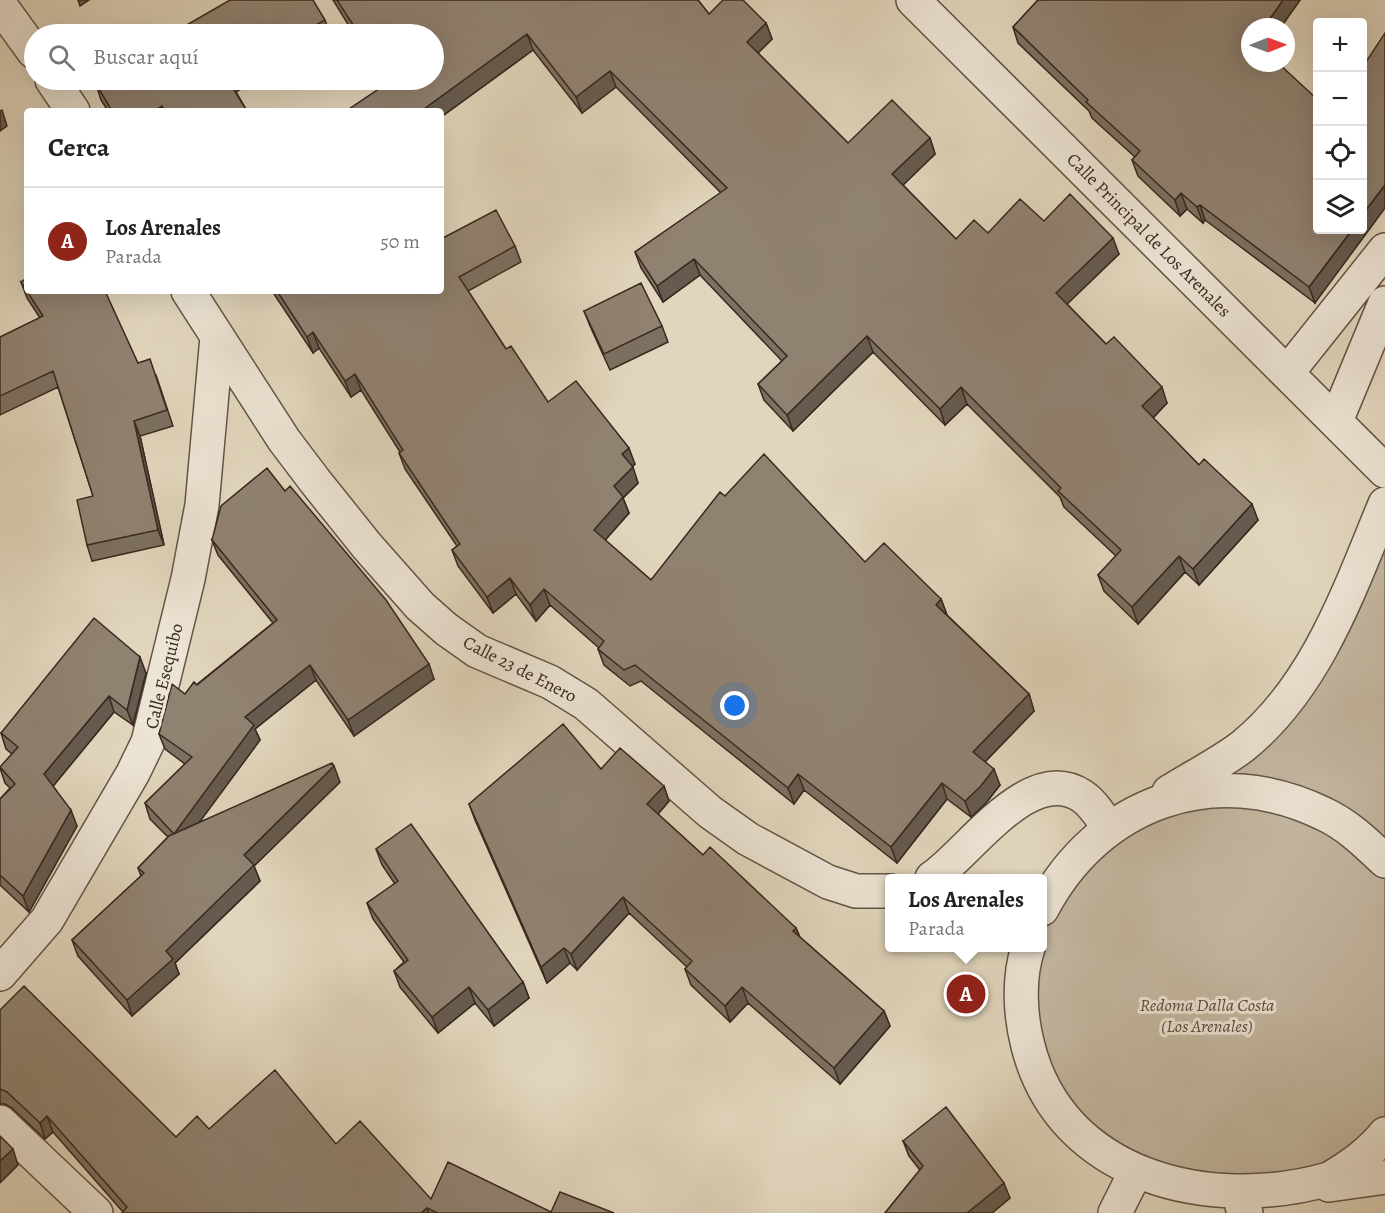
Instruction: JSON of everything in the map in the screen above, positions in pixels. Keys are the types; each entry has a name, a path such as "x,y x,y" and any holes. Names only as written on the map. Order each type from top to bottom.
{"street":[{"name":"Calle Principal de Los Arenales","path":"913,0 1385,471"},
{"path":"0,5 24,38"},
{"path":"59,90 71,108"},
{"path":"1287,373 1385,250"},
{"name":"Calle 23 de Enero","path":"190,294 284,440 315,481 366,546 420,606 446,629 477,651 550,682 586,704 710,812 748,839 828,882 856,891 885,891"},
{"path":"1336,422 1385,303"},
{"name":"Calle Esequibo","path":"4,960 46,920 133,773 148,742 185,590 202,505 217,337"},
{"path":"1047,900 1056,883 1080,853 1109,828 1242,747 1289,697 1339,613 1385,504"},
{"path":"939,874 1003,813 1024,797 1045,790 1065,790 1080,795 1093,805 1109,828"},
{"path":"1142,809 1178,796 1206,792 1254,791 1291,799 1326,814 1358,835 1385,861"},
{"path":"1027,952 1022,992 1024,1030 1033,1068 1049,1102 1072,1134 1099,1161 1131,1181 1166,1196 1185,1201 1244,1210 1315,1187 1348,1168 1385,1134"},
{"path":"0,1122 96,1213"},
{"path":"1315,1187 1385,1177"},
{"path":"1114,1213 1131,1181"}],"green space":[{"name":"Redoma Dalla Costa (Los Arenales)","path":"1385,504 1385,1177 1242,1206 1204,1205 1166,1196 1099,1161 1024,1030 1041,952 1047,952 1047,901 1056,883 1265,726"}],"building":[{"path":"230,0 313,0 325,20 318,24 188,24"},
{"path":"337,0 698,0 709,14 723,0 743,0 766,23 747,42 848,143 892,100 930,138 892,174 956,239 974,220 988,233 1020,199 1044,221 1070,194 1113,238 1056,293 1106,344 1114,337 1162,387 1142,406 1199,465 1204,459 1252,504 1193,569 1179,556 1132,607 1098,575 1121,550 1058,491 1061,488 961,387 940,409 867,336 787,415 758,384 787,356 694,259 657,286 635,252 727,188 610,71 576,97 527,34 425,108 350,108 377,90 444,90 444,24 353,24"},
{"path":"1038,0 1283,0 1270,18 1241,18 1241,72 1288,72 1313,95 1313,234 1349,234 1309,287 1200,205 1197,207 1181,193 1175,200 1132,160 1140,151 1086,102 1088,100 1013,27"},
{"path":"1385,33 1385,185 1367,208 1367,72 1367,60"},
{"path":"100,90 234,90 245,108 163,108 162,106 159,108 110,108"},
{"path":"496,210 515,246 459,277 506,349 511,346 548,402 576,381 629,448 622,454 633,467 614,486 623,497 594,530 651,580 720,492 725,496 764,454 865,562 884,543 941,599 936,605 1029,694 973,752 994,769 980,787 965,801 942,783 891,847 798,774 788,788 635,665 624,670 598,649 604,641 544,589 530,605 510,578 487,597 452,550 460,544 399,453 403,450 355,374 345,381 313,332 307,337 279,294 444,294 444,237"},
{"path":"641,283 662,326 604,354 584,311"},
{"path":"29,294 106,294 138,363 150,359 167,410 134,421 158,530 87,545 77,500 93,496 53,371 0,396 0,337 43,316"},
{"path":"267,468 285,491 290,486 386,600 429,664 348,720 310,665 245,717 254,725 174,834 145,803 192,757 159,734 172,684 185,694 194,682 197,685 277,620 212,540 221,506"},
{"path":"94,618 140,657 127,710 109,696 44,774 71,810 23,896 0,875 0,799 15,784 0,767 18,747 1,733"},
{"path":"563,724 601,769 620,748 664,786 647,804 703,855 710,847 796,928 793,931 884,1011 834,1068 742,987 725,1006 685,969 692,961 623,897 571,954 564,948 541,967 469,804"},
{"path":"332,763 334,766 244,855 254,865 166,951 173,959 127,1000 72,940 144,873 138,868 169,836"},
{"path":"411,824 523,982 488,1010 469,987 432,1017 394,971 408,960 367,903 398,881 376,849"},
{"path":"24,986 176,1137 197,1116 209,1129 275,1070 336,1144 360,1121 431,1199 448,1162 551,1212 560,1192 614,1213 438,1213 427,1208 421,1213 122,1213 127,1207 47,1116 40,1123 7,1092 0,1089 0,1010"},
{"path":"946,1107 1004,1183 967,1213 885,1213 923,1166 903,1141"},
{"path":"0,1136 13,1149 0,1161"}],"place":[{"name":"Los Arenales","path":"966,994"}]}
